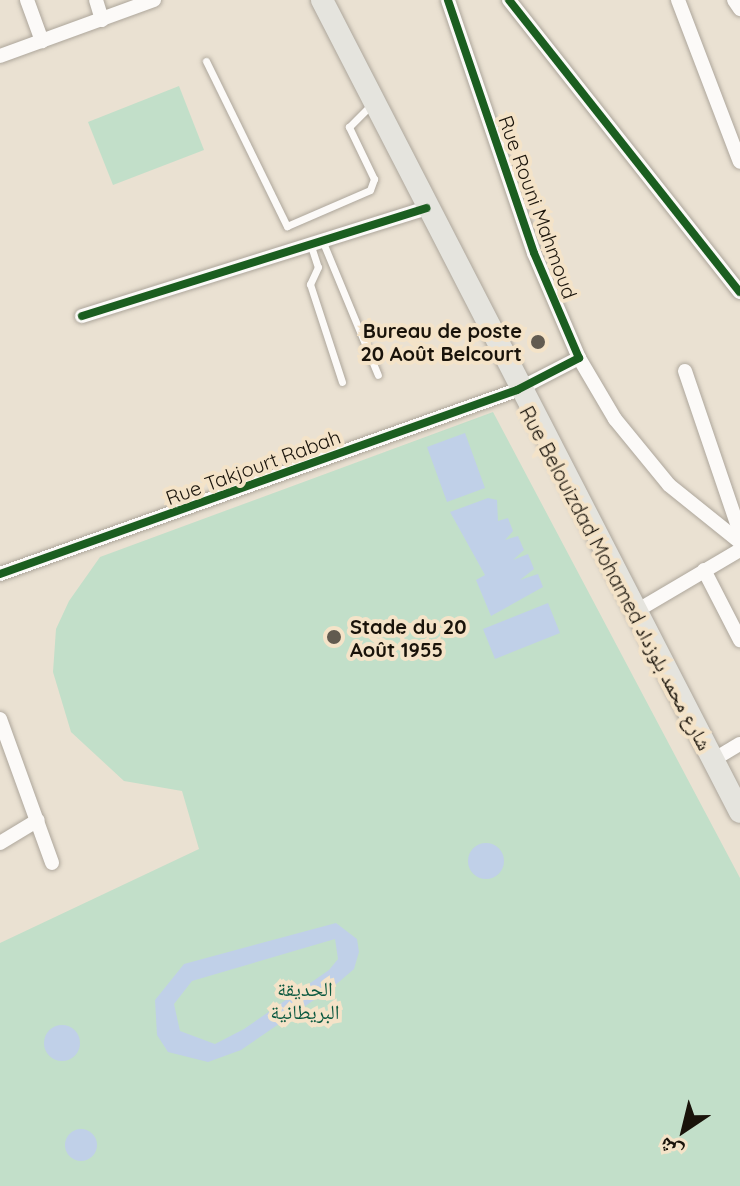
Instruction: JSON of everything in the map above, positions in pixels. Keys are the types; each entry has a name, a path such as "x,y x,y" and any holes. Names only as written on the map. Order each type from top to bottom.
{"main road":[{"name":"Rue Belouizdad Mohamed شارع محمد بلوزداد","path":"322,0 376,102 517,390 740,812"}],"street":[{"path":"27,0 42,41"},
{"path":"96,0 102,20"},
{"path":"0,56 154,0"},
{"name":"Rue Rouni Mahmoud","path":"448,0 534,253 579,358 615,419 669,485 740,542"},
{"path":"509,0 740,292"},
{"path":"678,0 740,162"},
{"path":"734,0 740,9"},
{"path":"82,316 426,208"},
{"path":"517,390 579,358"},
{"path":"685,371 740,533"},
{"name":"Rue Takjourt Rabah","path":"0,574 517,390"},
{"path":"633,613 740,550"},
{"path":"704,570 740,640"},
{"path":"0,719 2,736 38,820 52,863"},
{"path":"713,760 740,744"},
{"path":"0,843 38,820"}],"lane":[{"path":"206,61 287,226 370,190 374,179 349,127 376,102"},
{"path":"316,242 378,375"},
{"path":"316,242 318,267 310,284 342,382"}],"green space":[{"path":"179,86 204,150 113,185 88,122"},
{"name":"الحديقة البريطانية","path":"493,412 740,878 740,1186 0,1186 0,943 199,849 182,791 124,781 71,732 53,672 56,629 69,601 100,557"}],"water":[{"path":"465,433 485,488 447,502 427,447"},
{"path":"488,498 497,500 498,521 508,518 513,531 505,540 518,536 524,550 513,560 528,554 534,569 520,580 538,574 543,587 491,616 476,580 485,575 450,512"},
{"path":"548,603 560,633 495,659 483,629"},
{"path":"486,843 499,848 504,861 499,874 486,879 473,874 468,861 473,848"},
{"path":"336,923 357,939 359,952 354,969 333,987 241,1050 208,1062 168,1052 157,1035 155,1000 184,964","holes":["335,939 338,959 329,970 244,1029 215,1044 180,1031 174,1004 192,981"]},
{"path":"62,1025 75,1030 80,1043 75,1056 62,1061 49,1056 44,1043 49,1030"},
{"path":"81,1129 92,1134 97,1145 92,1156 81,1161 70,1156 65,1145 70,1134"}],"cycle path":[{"path":"0,574 517,390 579,358 534,253 448,0"},
{"path":"509,0 740,292"},
{"path":"82,316 426,208"}],"place":[{"name":"Bureau de poste 20 Août Belcourt","path":"538,342"},
{"name":"Stade du 20 Août 1955","path":"334,637"}]}
